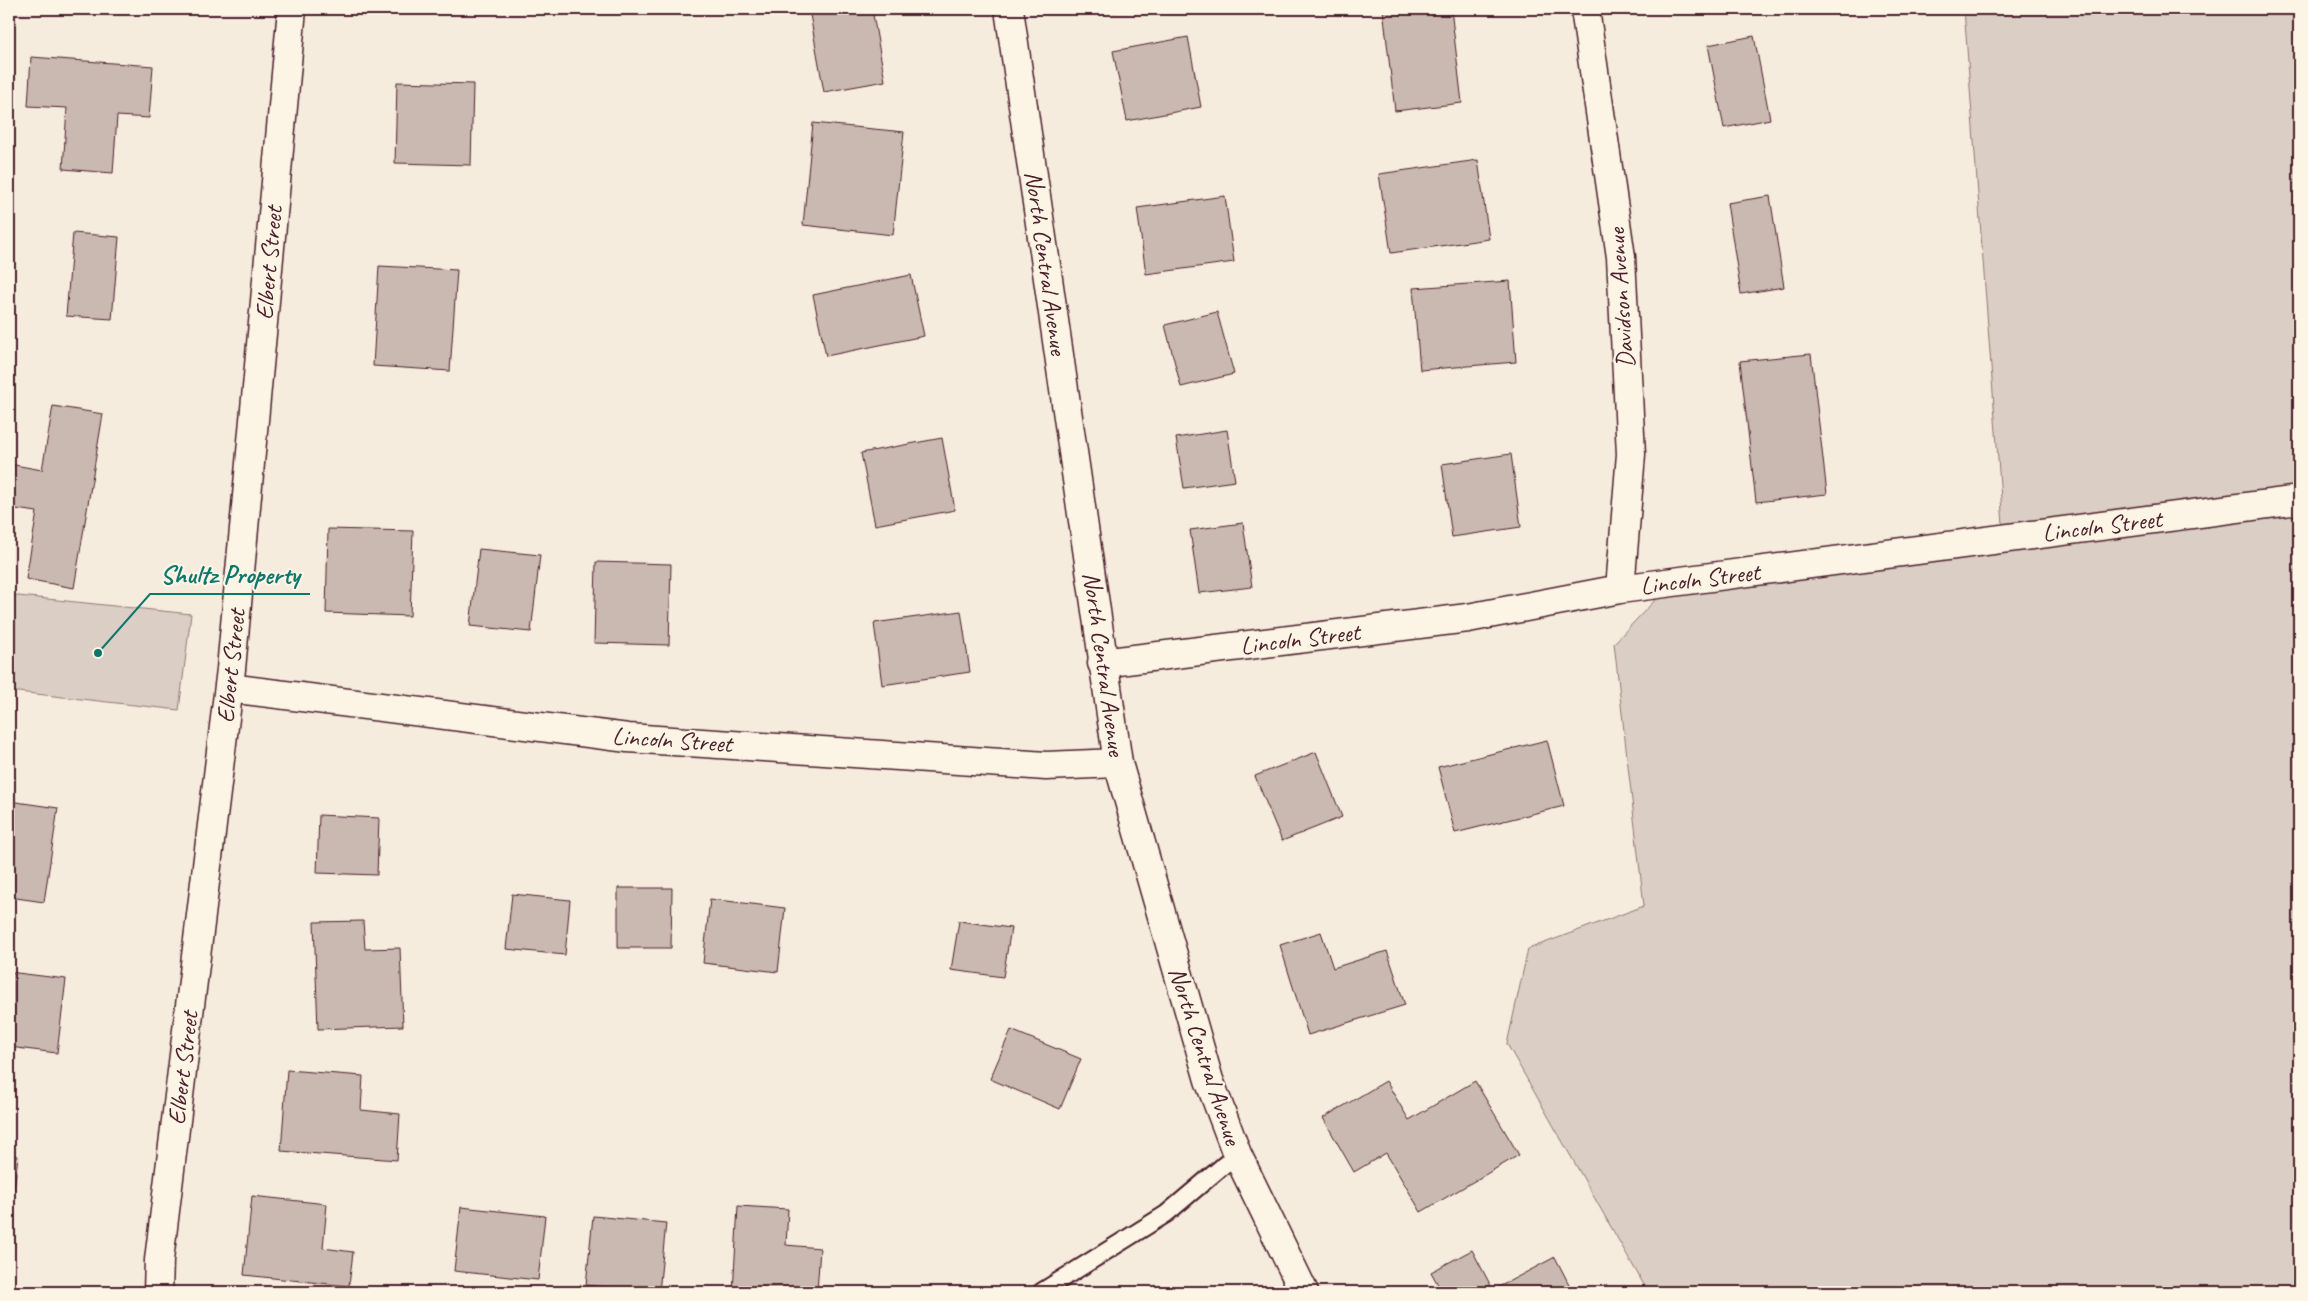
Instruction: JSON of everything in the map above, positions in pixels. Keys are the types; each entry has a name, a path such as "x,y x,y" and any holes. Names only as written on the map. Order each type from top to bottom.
{"street":[{"name":"Elbert Street","path":"158,1292 159,1260 229,688 292,9"},
{"name":"North Central Avenue","path":"1010,9 1102,663 1118,763 1209,1080 1237,1154 1304,1292"},
{"name":"Davidson Avenue","path":"1585,9 1621,257 1631,454 1620,589"},
{"name":"Lincoln Street","path":"1102,663 1468,618 1620,589 2299,500"},
{"name":"Lincoln Street","path":"229,688 628,738 1046,766 1118,763"}],"lane":[{"path":"1041,1292 1166,1214 1237,1154"}],"shaded area":[{"path":"1964,9 2299,9 2299,1292 1648,1292 1507,1044 1528,949 1644,906 1614,643 1682,572 2003,525"},
{"path":"9,595 191,614 179,710 9,691"}],"building":[{"path":"809,9 872,9 885,81 824,92"},
{"path":"1114,9 1142,9 1114,12"},
{"path":"1383,9 1451,9 1462,103 1395,111"},
{"path":"1754,36 1770,119 1724,128 1708,45"},
{"path":"1188,37 1201,107 1127,121 1113,51"},
{"path":"31,57 153,66 149,118 117,116 113,173 63,169 67,108 28,106"},
{"path":"397,82 473,84 471,165 395,163"},
{"path":"813,123 904,132 893,235 803,225"},
{"path":"1478,160 1489,239 1391,253 1379,174"},
{"path":"1225,196 1234,262 1146,274 1137,208"},
{"path":"1770,196 1784,287 1741,294 1727,203"},
{"path":"73,233 119,237 112,319 66,316"},
{"path":"379,266 457,270 450,371 373,366"},
{"path":"911,275 924,336 826,356 813,295"},
{"path":"1510,281 1516,362 1420,370 1413,288"},
{"path":"1217,312 1234,374 1181,387 1165,325"},
{"path":"1811,354 1827,494 1756,502 1740,361"},
{"path":"53,406 103,414 74,588 26,579 37,512 9,508 9,464 42,470"},
{"path":"1227,430 1235,481 1184,488 1176,438"},
{"path":"942,438 955,510 875,525 861,453"},
{"path":"1511,454 1521,527 1452,537 1442,464"},
{"path":"1243,523 1252,587 1199,593 1190,530"},
{"path":"328,529 413,531 410,616 326,613"},
{"path":"479,549 540,555 531,632 470,626"},
{"path":"596,562 671,564 669,645 594,643"},
{"path":"961,611 970,672 882,685 874,623"},
{"path":"1547,740 1564,806 1455,833 1438,767"},
{"path":"1316,752 1342,817 1282,841 1255,776"},
{"path":"9,801 58,808 44,902 9,897"},
{"path":"319,815 379,818 377,875 317,873"},
{"path":"618,888 672,888 671,948 618,948"},
{"path":"512,894 570,900 565,955 506,949"},
{"path":"710,899 785,908 778,972 703,963"},
{"path":"363,921 365,949 400,948 403,1026 318,1029 314,922"},
{"path":"959,921 1011,928 1003,977 951,970"},
{"path":"1321,932 1333,968 1387,951 1405,1005 1308,1035 1280,945"},
{"path":"9,972 66,979 57,1053 9,1047"},
{"path":"1011,1030 1081,1059 1060,1109 990,1079"},
{"path":"287,1070 363,1076 361,1110 400,1114 397,1160 281,1151"},
{"path":"1386,1081 1409,1120 1475,1081 1519,1155 1421,1212 1386,1153 1354,1172 1323,1118"},
{"path":"9,1155 18,1156 9,1231"},
{"path":"252,1196 327,1204 323,1248 353,1252 349,1286 244,1275"},
{"path":"738,1206 788,1209 786,1245 820,1248 817,1292 733,1292"},
{"path":"461,1207 545,1216 538,1280 454,1271"},
{"path":"593,1216 666,1223 659,1292 586,1285"},
{"path":"1472,1250 1493,1290 1555,1257 1573,1292 1442,1292 1431,1272"}],"place":[{"name":"Shultz Property","path":"98,653"}]}
